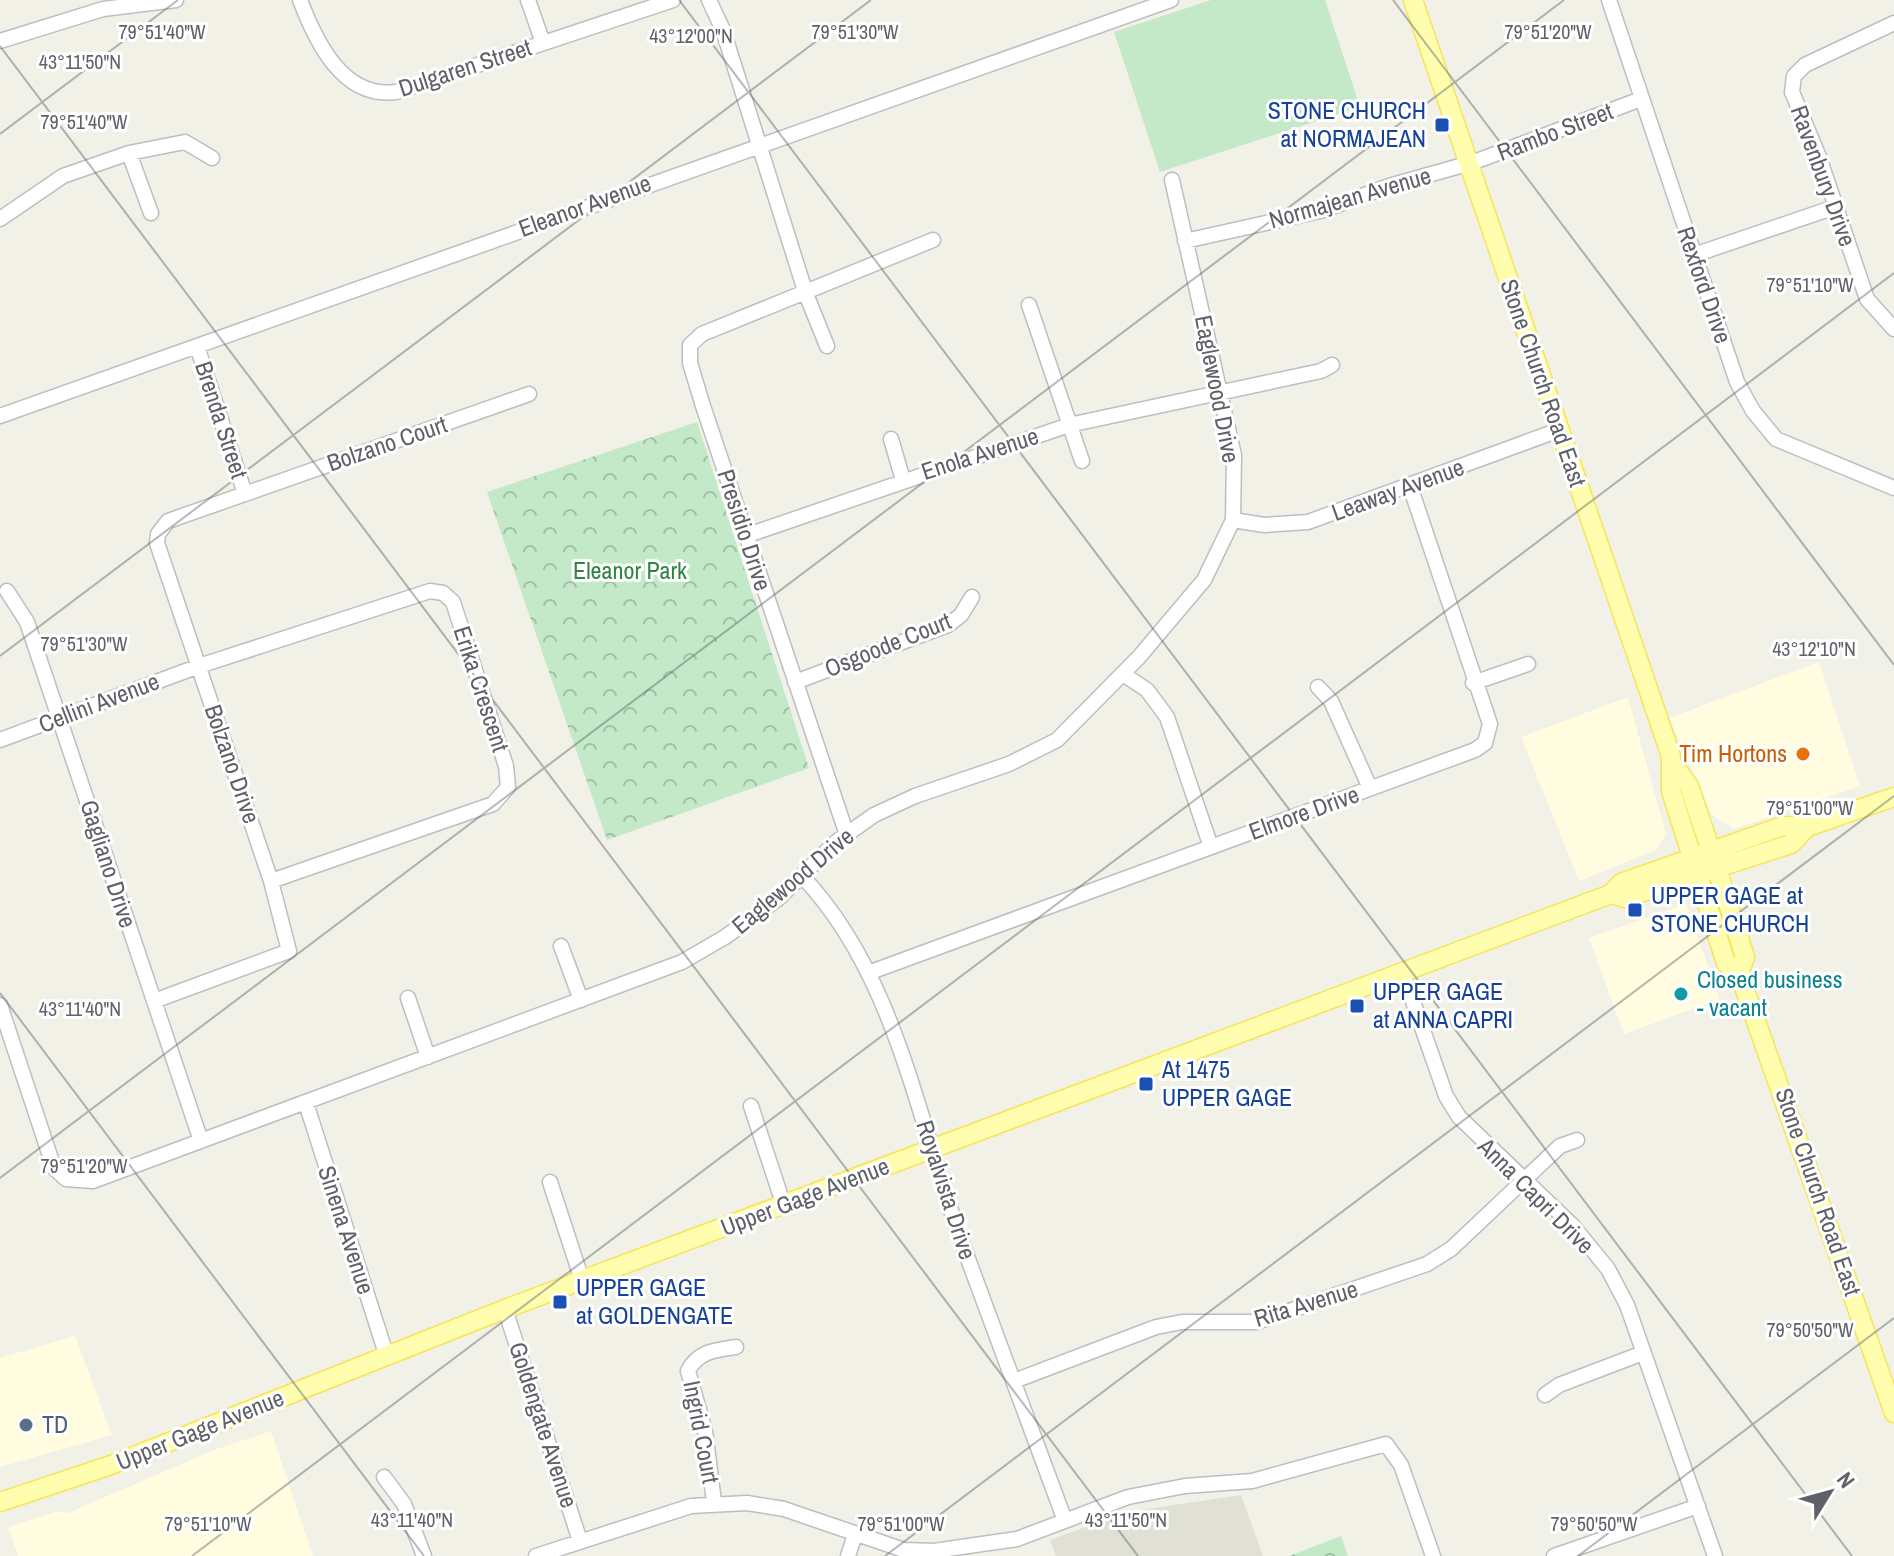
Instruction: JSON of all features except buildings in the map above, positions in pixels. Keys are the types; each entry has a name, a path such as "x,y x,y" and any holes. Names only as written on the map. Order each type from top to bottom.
{"main road":[{"name":"Stone Church Road East","path":"1413,0 1674,766 1689,786 1745,957 1739,973"},
{"name":"Stone Church Road East","path":"1674,766 1671,791 1726,963 1739,973 1894,1413"},
{"name":"Upper Gage Avenue","path":"0,1502 111,1465 505,1309 784,1206 1123,1075 1611,894 1625,898 1714,861 1783,826 1807,827 1894,797"}],"street":[{"path":"0,41 103,9 176,0"},
{"name":"Dulgaren Street","path":"300,0 313,33 331,61 353,84 378,95 396,92 673,0"},
{"path":"528,0 543,43"},
{"path":"709,0 723,30 806,294 827,346"},
{"name":"Eleanor Avenue","path":"0,416 758,144 1171,0"},
{"name":"Rexford Drive","path":"1609,0 1737,382 1753,411 1776,439 1894,488"},
{"name":"Ravenbury Drive","path":"1894,23 1805,65 1794,76 1792,92 1867,299 1894,329"},
{"name":"Rambo Street","path":"1469,164 1641,99"},
{"path":"0,219 63,176 129,153 185,142 212,158"},
{"path":"129,153 151,213"},
{"name":"Normajean Avenue","path":"1185,241 1324,210 1389,186 1469,164"},
{"name":"Eaglewood Drive","path":"0,1005 54,1168 66,1179 93,1181 636,982 689,958 725,937 874,815 915,796 1040,751 1057,740 1123,674 1204,580 1233,520 1234,455 1172,180"},
{"path":"1694,255 1835,207"},
{"path":"806,294 933,240"},
{"name":"Presidio Drive","path":"806,294 702,334 690,345 690,363 745,536 847,835"},
{"path":"1029,305 1082,461"},
{"name":"Brenda Street","path":"197,346 245,494"},
{"name":"Enola Avenue","path":"745,536 1069,425 1321,371 1332,365"},
{"name":"Bolzano Court","path":"245,494 529,394"},
{"name":"Leaway Avenue","path":"1233,520 1264,525 1308,522 1559,430"},
{"path":"891,439 903,480"},
{"name":"Elmore Drive","path":"868,973 1475,750 1485,743 1490,724 1473,683 1410,486"},
{"name":"Bolzano Drive","path":"154,1001 289,951 271,881 157,543 158,534 168,521 245,494"},
{"name":"Gagliano Drive","path":"7,591 27,622 201,1141"},
{"name":"Erika Crescent","path":"199,666 430,591 443,593 453,602 506,766 508,787 493,804 271,881"},
{"name":"Osgoode Court","path":"795,682 948,625 961,615 972,597"},
{"path":"1473,683 1528,664"},
{"name":"Cellini Avenue","path":"0,740 199,666"},
{"path":"1123,674 1147,690 1167,717 1211,847"},
{"path":"1318,687 1331,701 1370,788"},
{"name":"Royalvista Drive","path":"802,876 840,922 868,973 913,1087 931,1150 1064,1518"},
{"path":"561,946 581,1000"},
{"name":"Anna Capri Drive","path":"1403,973 1451,1107 1475,1135 1573,1226 1608,1269 1627,1305 1715,1556"},
{"path":"408,998 428,1057"},
{"name":"Sinena Avenue","path":"306,1103 387,1357"},
{"path":"751,1106 784,1206"},
{"name":"Rita Avenue","path":"1014,1381 1156,1327 1182,1322 1257,1322 1427,1264 1466,1236 1560,1146 1577,1140"},
{"path":"550,1182 582,1280"},
{"name":"Goldengate Avenue","path":"505,1309 580,1541"},
{"name":"Ingrid Court","path":"714,1502 705,1431 688,1371 705,1353 736,1347"},
{"path":"1545,1395 1559,1385 1643,1353"},
{"path":"536,1556 691,1506 714,1502 784,1509 904,1550 983,1547 1017,1539 1064,1518 1128,1497 1185,1486 1252,1481 1386,1444 1396,1454 1433,1556"},
{"path":"384,1477 404,1504 424,1556"},
{"path":"1554,1556 1698,1506"},
{"path":"848,1556 855,1534"}],"shaded area":[{"path":"1819,662 1860,786 1734,829 1712,815 1669,718"},
{"path":"1628,697 1666,835 1656,850 1579,881 1521,737"},
{"path":"1686,904 1720,999 1624,1034 1589,938"},
{"path":"75,1336 112,1435 0,1467 0,1358"},
{"path":"271,1431 313,1556 18,1556 8,1527 55,1512 68,1513 214,1450"},
{"path":"1241,1495 1263,1556 1056,1556 1050,1540 1127,1512"}],"green space":[{"path":"1211,0 1325,0 1360,107 1160,172 1114,32"},
{"name":"Eleanor Park","path":"697,422 809,768 607,840 487,492"},
{"path":"1341,1536 1348,1556 1289,1556"}],"place":[{"name":"STONE CHURCH at NORMAJEAN","path":"1442,125"},
{"name":"Tim Hortons","path":"1803,754"},
{"name":"UPPER GAGE at STONE CHURCH","path":"1635,910"},
{"name":"Closed business - vacant","path":"1681,994"},
{"name":"UPPER GAGE at ANNA CAPRI","path":"1357,1006"},
{"name":"At 1475 UPPER GAGE","path":"1146,1084"},
{"name":"UPPER GAGE at GOLDENGATE","path":"560,1302"},
{"name":"TD","path":"26,1425"}]}
